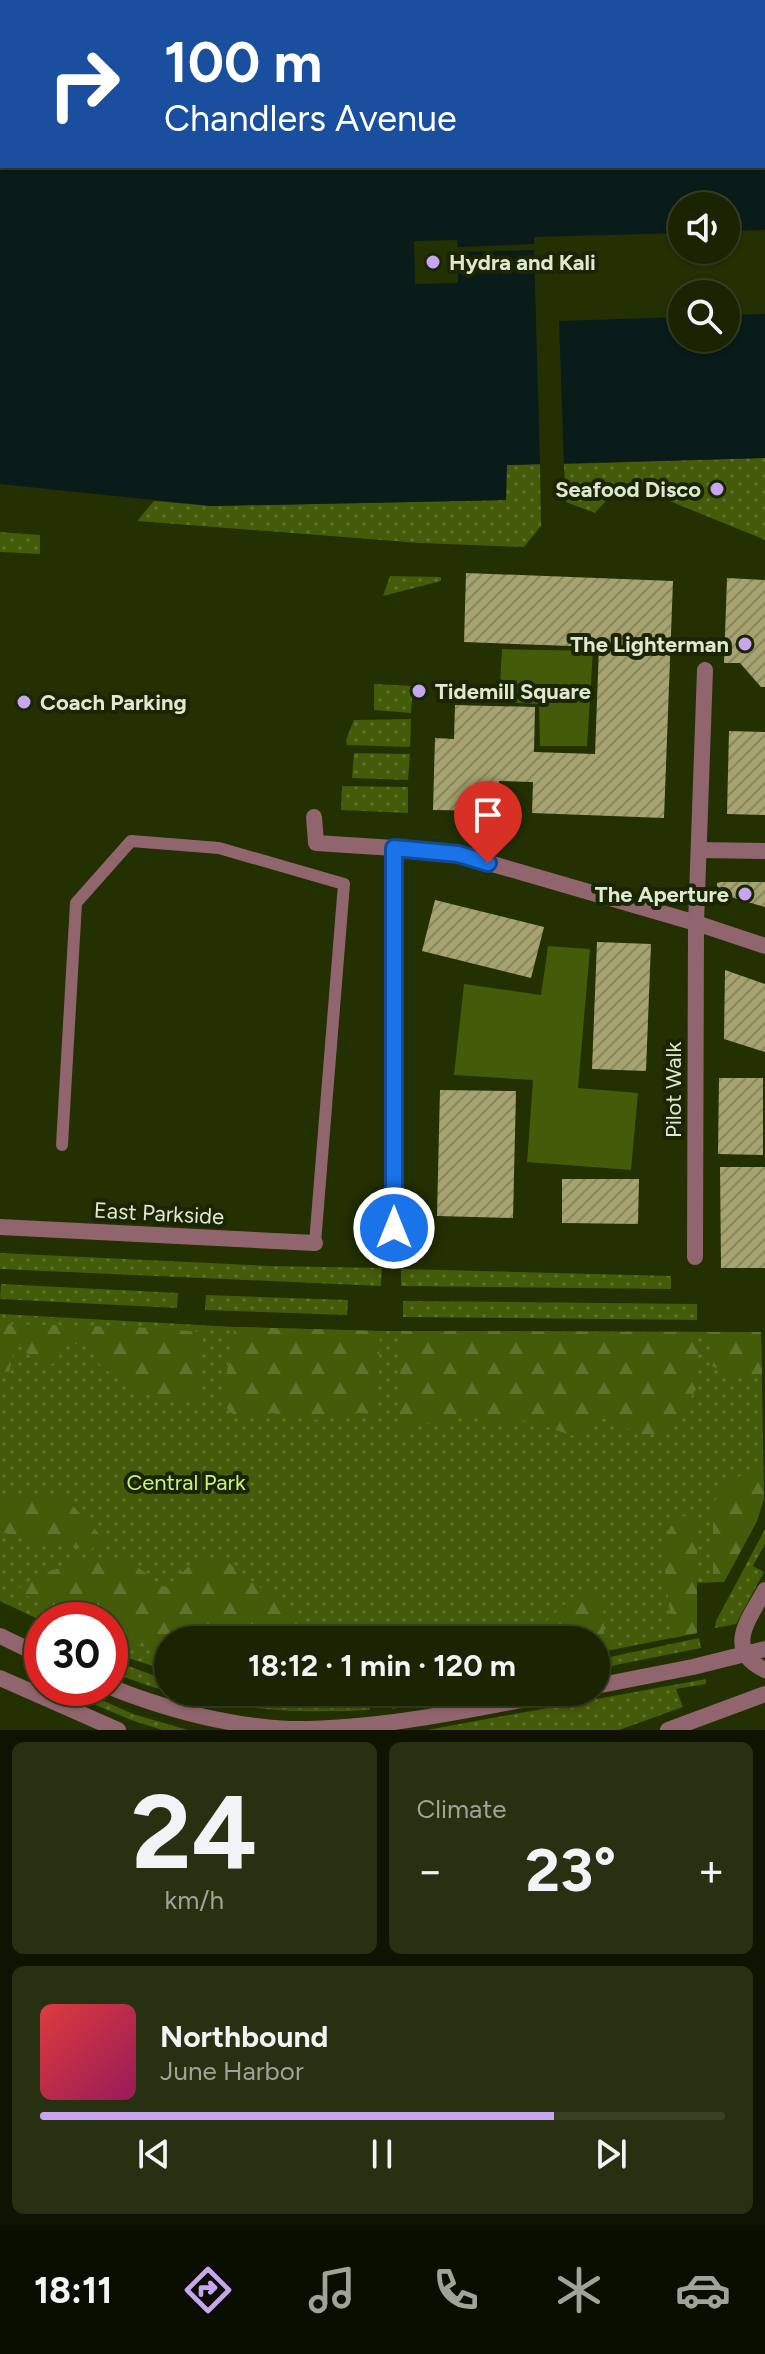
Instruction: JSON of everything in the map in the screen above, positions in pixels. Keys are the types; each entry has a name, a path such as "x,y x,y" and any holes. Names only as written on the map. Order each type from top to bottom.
{"street":[{"path":"705,670 699,850 765,851"},
{"path":"314,817 316,843 458,854 765,946"},
{"path":"394,848 394,1228"},
{"name":"Pilot Walk","path":"695,1257 699,850"},
{"name":"East Parkside","path":"0,1227 315,1243"},
{"path":"765,1590 740,1639 744,1654 765,1670"},
{"path":"0,1636 24,1647"},
{"path":"610,1683 765,1649"},
{"path":"0,1678 118,1730"},
{"path":"128,1694 211,1719 291,1730 380,1726 488,1706"},
{"path":"668,1730 765,1694"}],"lane":[{"path":"62,1145 76,903 131,841 219,848 344,884 315,1243"}],"green space":[{"path":"765,458 765,540 623,482 595,513 566,502 564,464"},
{"path":"540,464 541,526 524,547 420,543 137,521 154,501 212,506 506,500 506,465"},
{"path":"0,532 40,535 40,554 0,552"},
{"path":"390,576 441,577 441,581 383,596"},
{"path":"502,649 593,651 587,746 540,746 539,704 499,702"},
{"path":"374,684 413,686 411,713 374,710"},
{"path":"411,719 410,747 347,745 354,720"},
{"path":"354,753 410,754 408,780 352,778"},
{"path":"342,786 408,787 408,813 341,810"},
{"path":"548,946 590,949 578,1088 638,1093 631,1170 527,1162 533,1080 454,1075 464,984 541,995"},
{"path":"0,1253 269,1266 382,1268 381,1286 0,1269"},
{"path":"401,1269 671,1276 671,1289 401,1286"},
{"path":"1,1284 178,1293 177,1308 0,1299"},
{"path":"206,1295 348,1300 347,1315 205,1310"},
{"path":"403,1301 697,1304 697,1320 403,1317"},
{"name":"Central Park","path":"0,1314 235,1327 380,1331 761,1332 764,1498 757,1521 724,1582 697,1583 697,1633 610,1650 610,1626 154,1626 154,1666 128,1658 128,1602 24,1602 24,1612 0,1601"},
{"path":"0,1324 203,1332 199,1401 164,1399 132,1391 98,1363 97,1347 68,1343 53,1365 30,1356 16,1343 9,1372 0,1371"},
{"path":"235,1327 380,1331 377,1414 357,1413 317,1420 273,1413 240,1421 221,1403"},
{"path":"401,1331 698,1332 698,1386 682,1411 660,1434 636,1434 613,1420 598,1418 577,1437 534,1420 486,1424 474,1414 441,1423 422,1424 404,1431 399,1428"},
{"path":"710,1332 761,1332 762,1376 731,1374 712,1366"},
{"path":"763,1468 764,1498 757,1521 724,1582 713,1582 713,1503 740,1476"},
{"path":"54,1494 74,1507 104,1539 92,1549 36,1544 0,1531 0,1495"},
{"path":"682,1516 697,1516 697,1633 673,1638 662,1544 670,1527"},
{"path":"765,1529 765,1544 753,1566 764,1572 736,1624 715,1628 716,1621"},
{"path":"90,1557 131,1562 165,1588 195,1561 222,1557 295,1620 321,1626 154,1626 154,1650 128,1641 128,1602 40,1602 15,1590 42,1574"},
{"path":"591,1593 603,1603 604,1626 541,1626 575,1595"},
{"path":"699,1638 701,1648 610,1666 610,1657"},
{"path":"128,1666 154,1676 154,1687 128,1678"},
{"path":"706,1679 706,1684 676,1689 683,1707 619,1730 427,1730 558,1706 610,1706 610,1697"},
{"path":"98,1706 115,1706 188,1730 162,1730"},
{"path":"237,1706 370,1706 370,1710"}],"water":[{"path":"0,168 765,168 765,458 507,465 506,500 212,506 0,484"}],"pier":[{"path":"765,230 765,314 740,315 740,280 668,280 668,317 559,321 564,464 540,464 534,250 458,252 458,283 415,284 414,241 457,240 458,247 534,244 534,237 668,233 668,264 740,264 740,231"}],"building":[{"path":"466,573 673,581 664,818 532,813 533,782 499,781 498,811 433,810 435,738 454,739 455,705 535,707 534,752 595,754 599,647 464,642"},
{"name":"The Lighterman","path":"727,578 765,580 765,687 761,687 740,663 724,663"},
{"path":"729,731 765,732 765,815 727,814"},
{"name":"The Aperture","path":"721,882 765,882 765,907 727,896 717,886"},
{"path":"435,900 544,927 531,978 422,951"},
{"path":"597,942 651,944 646,1071 592,1069"},
{"path":"725,970 765,984 765,1052 724,1039"},
{"path":"719,1078 763,1078 763,1155 718,1154"},
{"path":"440,1090 516,1091 513,1218 437,1216"},
{"path":"720,1167 765,1167 765,1268 721,1268"},
{"path":"562,1179 639,1179 638,1224 562,1223"}],"place":[{"name":"Hydra and Kali","path":"433,262"},
{"name":"Seafood Disco","path":"717,489"},
{"name":"The Lighterman","path":"745,644"},
{"name":"Tidemill Square","path":"419,691"},
{"name":"Coach Parking","path":"24,702"},
{"name":"The Aperture","path":"745,894"}],"route":[{"path":"394,1228 394,848 458,854 488,863"}]}
